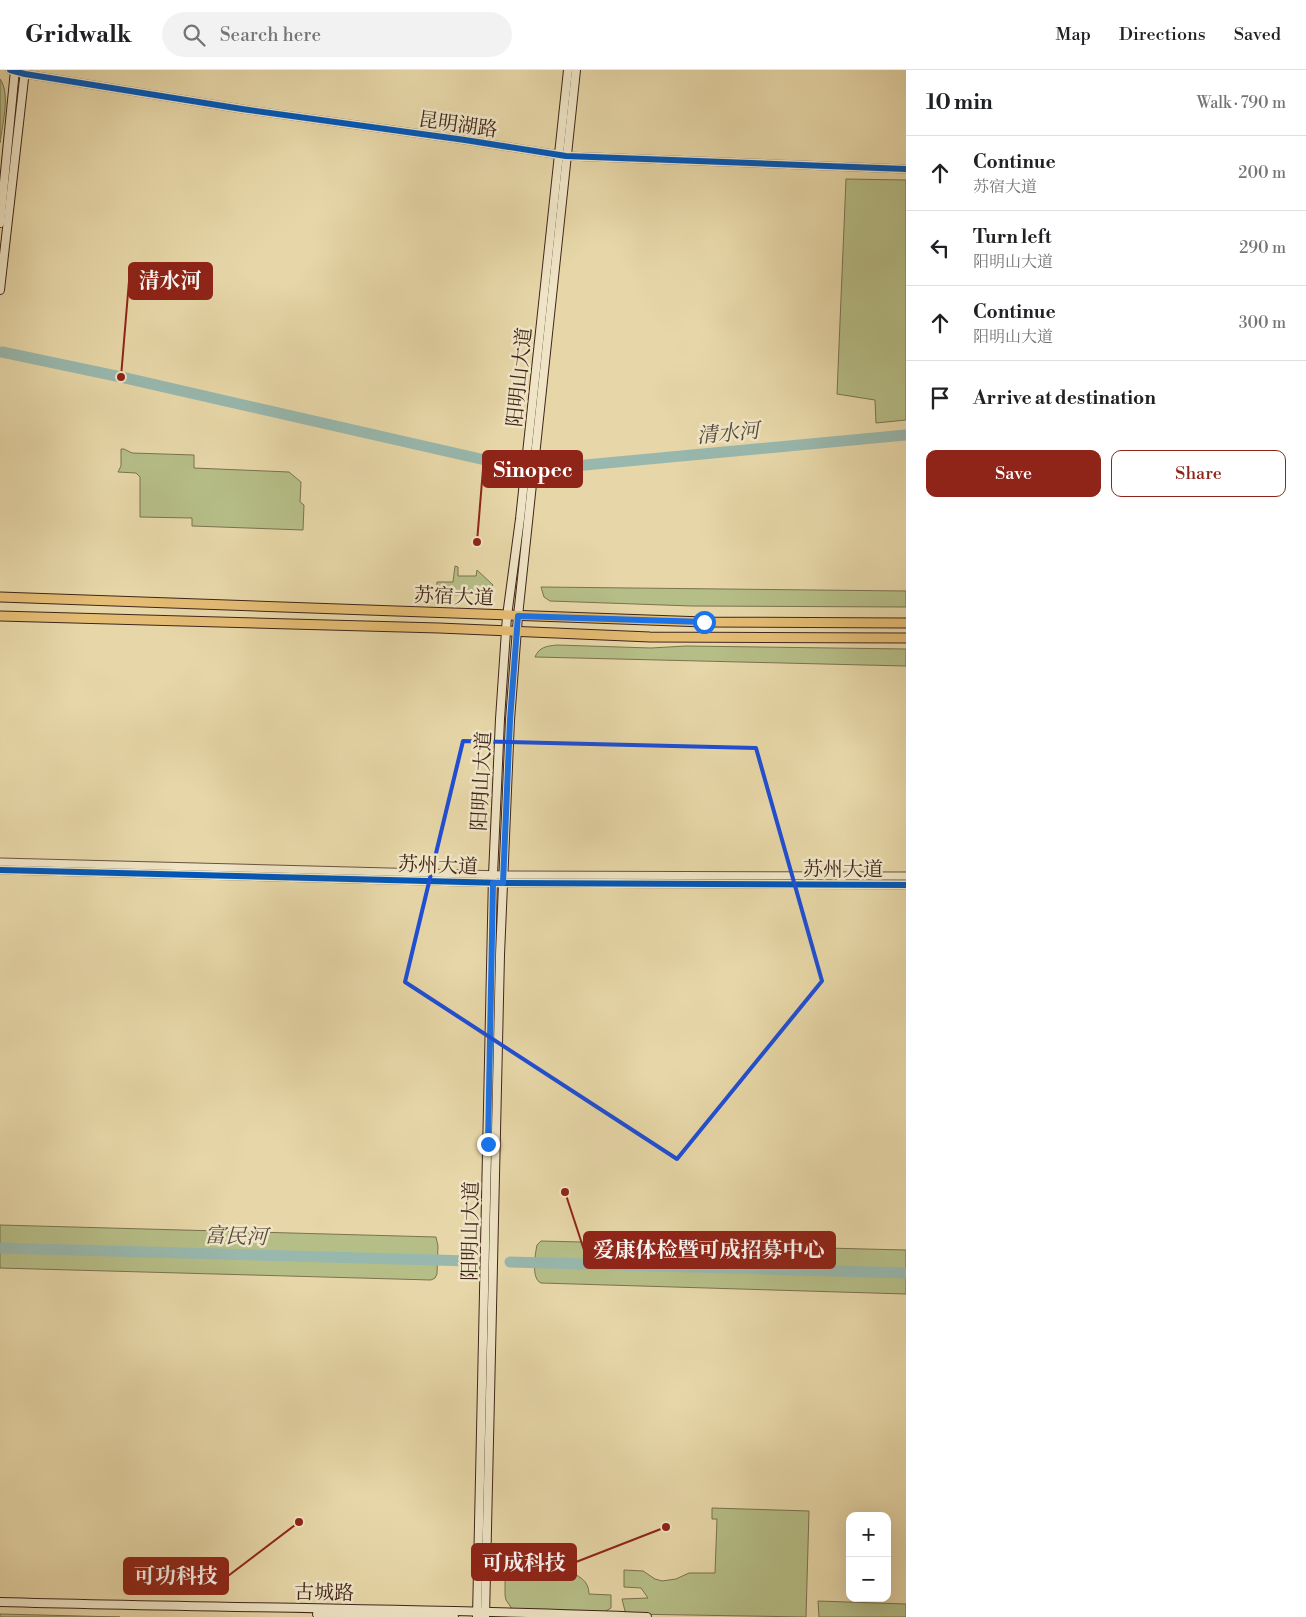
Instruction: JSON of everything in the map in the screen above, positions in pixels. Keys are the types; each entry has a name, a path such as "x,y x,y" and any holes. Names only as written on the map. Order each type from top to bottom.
{"main road":[{"path":"0,223 14,70"},
{"name":"阳明山大道","path":"481,1614 494,1154 510,720 516,632 528,526 562,156 568,70"},
{"name":"阳明山大道","path":"481,1614 493,879 506,631 562,156 576,70"},
{"path":"0,290 25,72"},
{"name":"苏宿大道","path":"0,597 704,622 906,623"},
{"name":"苏宿大道","path":"0,616 79,617 650,637 906,638"},
{"name":"古城路","path":"0,1602 647,1617"},
{"name":"古城路","path":"0,1606 454,1617"}],"street":[{"name":"昆明湖路","path":"14,70 242,109 466,140 562,156 906,169"},
{"name":"苏州大道","path":"0,862 493,879"},
{"name":"苏州大道","path":"0,870 493,879 906,876"},
{"name":"苏州大道","path":"503,879 906,885"}],"highlighted area":[{"path":"463,741 756,748 822,981 677,1159 405,982"}],"green space":[{"path":"0,79 5,93 5,101 0,143"},
{"path":"846,179 906,180 906,420 876,423 875,400 837,394"},
{"path":"121,449 132,453 194,455 194,468 289,472 301,482 300,502 304,505 303,530 192,526 192,518 140,517 140,477 136,473 118,472 121,466"},
{"path":"455,566 458,567 458,576 476,576 477,570 493,585 489,592 485,595 436,595 437,582 453,582"},
{"path":"541,587 906,591 906,607 692,606 550,601 544,597"},
{"path":"557,645 651,648 686,646 906,649 906,666 535,657 541,649"},
{"path":"0,1225 436,1237 438,1246 437,1274 431,1280 0,1268"},
{"path":"541,1241 906,1250 906,1294 541,1283 536,1277 534,1266 537,1245"},
{"path":"712,1508 809,1511 806,1617 629,1614 625,1611 622,1599 648,1598 641,1588 624,1587 624,1570 643,1571 662,1581 676,1579 689,1573 715,1573 717,1519 712,1519"},
{"path":"505,1570 566,1571 579,1576 585,1582 589,1589 589,1594 611,1595 611,1608 604,1612 512,1609 505,1595"},
{"path":"818,1601 906,1604 906,1617 819,1617"},
{"path":"0,1614 120,1617 0,1617"}],"waterway":[{"name":"清水河","path":"2,352 121,377 507,465"},
{"name":"清水河","path":"553,468 906,435"},
{"name":"富民河","path":"0,1248 470,1261"},
{"name":"富民河","path":"510,1262 906,1273"}],"cycle path":[{"path":"10,70 242,109 566,156 906,169"},
{"path":"0,870 503,883 906,885"}],"place":[{"name":"清水河","path":"121,377"},
{"name":"Sinopec","path":"477,542"},
{"name":"爱康体检暨可成招募中心","path":"565,1192"},
{"name":"可功科技","path":"299,1522"},
{"name":"可成科技","path":"666,1527"}],"route":[{"path":"488,1144 493,883 503,883 510,720 518,616 660,619 704,622"}]}
